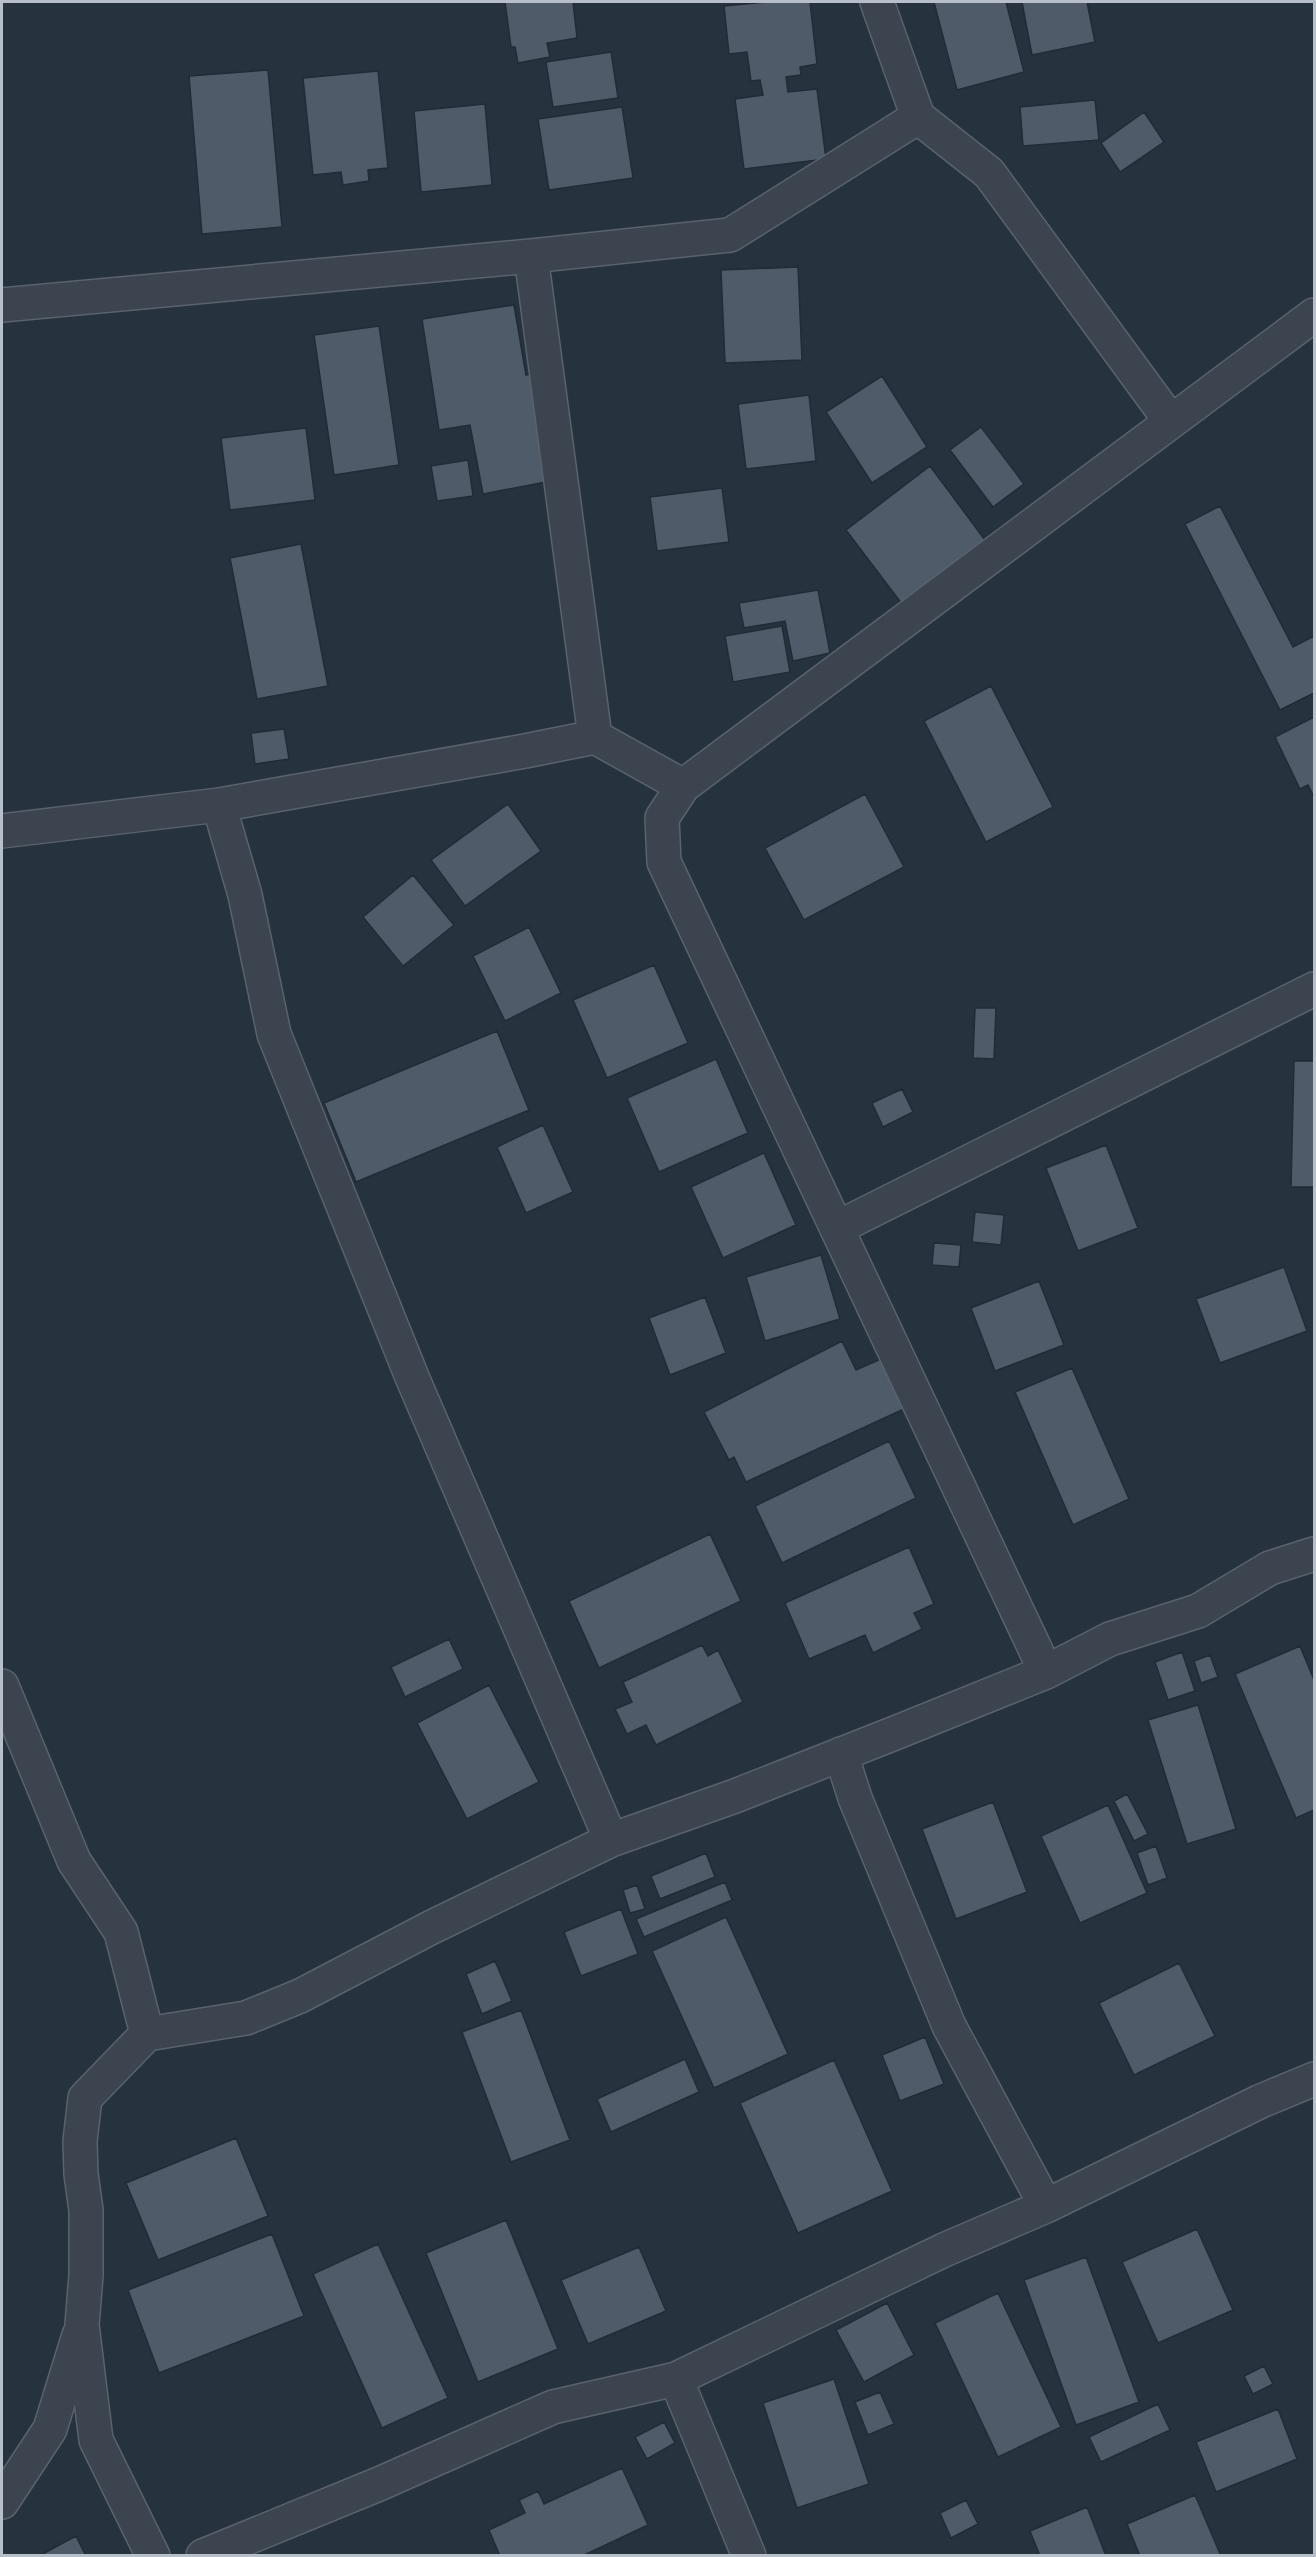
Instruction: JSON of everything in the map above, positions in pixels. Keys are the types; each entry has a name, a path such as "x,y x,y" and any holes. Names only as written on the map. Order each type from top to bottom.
{"street":[{"path":"877,2 918,117 989,173 1161,408"},
{"path":"2,304 531,256 730,235 918,117"},
{"path":"531,256 595,737"},
{"path":"1046,1672 664,862 662,818 683,786 1314,315"},
{"path":"2,831 219,805 595,737 683,786"},
{"path":"219,805 245,896 274,1034 412,1377 611,1840"},
{"path":"837,1228 1314,989"},
{"path":"153,2556 96,2440 82,2325 86,2275 86,2210 81,2174 80,2141 85,2098 147,2034 246,2018 300,1996 432,1927 611,1840 735,1796 1046,1672 1110,1639 1198,1611 1270,1568 1314,1554"},
{"path":"2,1686 74,1861 121,1932 147,2034"},
{"path":"841,1754 859,1809 949,2026 1046,2206"},
{"path":"203,2556 379,2484 553,2407 676,2379 944,2250 1046,2206 1261,2102 1314,2079"},
{"path":"2,2502 50,2429 82,2325"},
{"path":"676,2379 749,2556"}],"building":[{"path":"505,2 573,2 577,38 547,43 550,57 518,63 515,47 511,47"},
{"path":"768,2 810,2 817,64 800,67 801,75 786,77 788,92 817,89 826,159 744,169 735,99 763,95 760,80 751,81 747,52 729,54 724,6"},
{"path":"934,2 1006,2 1024,72 957,90"},
{"path":"1022,2 1087,2 1095,42 1032,55"},
{"path":"611,52 618,98 553,107 546,62"},
{"path":"268,70 282,227 202,234 189,76"},
{"path":"378,71 388,168 368,170 369,181 343,185 341,172 313,175 303,78"},
{"path":"1095,100 1099,140 1023,146 1020,107"},
{"path":"485,104 492,185 421,192 414,111"},
{"path":"622,107 633,178 549,190 538,119"},
{"path":"1144,112 1164,142 1120,172 1101,143"},
{"path":"798,267 802,360 725,363 721,270"},
{"path":"514,305 526,375 531,374 551,481 483,494 470,425 439,430 422,319"},
{"path":"379,326 399,465 334,475 314,335"},
{"path":"882,376 927,447 872,483 826,412"},
{"path":"809,395 816,461 746,469 738,404"},
{"path":"981,427 1024,484 993,507 950,450"},
{"path":"306,428 315,500 230,510 221,438"},
{"path":"468,460 473,496 437,501 431,466"},
{"path":"930,466 985,540 902,604 846,530"},
{"path":"722,488 729,542 657,551 650,497"},
{"path":"1220,506 1293,647 1314,636 1314,693 1280,710 1185,524"},
{"path":"301,544 328,686 257,699 230,558"},
{"path":"818,590 830,653 793,661 785,621 744,628 739,603"},
{"path":"782,626 790,672 733,682 725,636"},
{"path":"991,686 1053,807 986,842 924,721"},
{"path":"1314,717 1314,797 1308,785 1300,789 1275,737"},
{"path":"284,729 289,759 255,764 251,733"},
{"path":"865,794 904,867 804,920 765,848"},
{"path":"508,804 541,851 465,906 431,860"},
{"path":"413,875 454,925 403,966 363,917"},
{"path":"529,927 561,993 505,1021 473,956"},
{"path":"654,965 688,1043 607,1078 573,1000"},
{"path":"975,1008 996,1008 994,1059 973,1058"},
{"path":"497,1031 529,1110 356,1182 324,1103"},
{"path":"716,1059 748,1133 659,1172 627,1098"},
{"path":"1294,1061 1314,1061 1314,1187 1291,1187"},
{"path":"902,1089 913,1112 883,1127 872,1103"},
{"path":"543,1125 573,1192 526,1213 497,1147"},
{"path":"1106,1145 1138,1228 1078,1251 1046,1168"},
{"path":"764,1153 796,1225 723,1258 691,1187"},
{"path":"975,1212 1004,1215 1001,1245 972,1242"},
{"path":"934,1243 961,1245 959,1267 932,1265"},
{"path":"821,1255 840,1319 765,1341 746,1277"},
{"path":"1284,1267 1307,1331 1220,1363 1196,1299"},
{"path":"1039,1281 1064,1345 995,1371 971,1308"},
{"path":"705,1297 726,1353 670,1375 649,1318"},
{"path":"842,1341 856,1370 883,1358 906,1408 746,1482 734,1457 729,1460 704,1412"},
{"path":"1072,1368 1129,1499 1073,1525 1015,1392"},
{"path":"889,1441 916,1498 782,1563 755,1506"},
{"path":"710,1534 741,1601 599,1668 569,1601"},
{"path":"909,1547 934,1604 914,1613 922,1629 873,1653 865,1635 809,1659 785,1603"},
{"path":"449,1639 463,1669 405,1697 391,1667"},
{"path":"702,1645 708,1656 718,1650 743,1702 656,1745 646,1725 627,1734 615,1709 632,1702 623,1682"},
{"path":"1300,1646 1314,1680 1314,1810 1296,1818 1235,1674"},
{"path":"1182,1652 1195,1691 1168,1700 1155,1662"},
{"path":"1210,1655 1218,1677 1201,1683 1194,1661"},
{"path":"489,1685 539,1782 467,1819 417,1723"},
{"path":"1198,1705 1236,1829 1187,1844 1148,1720"},
{"path":"1127,1794 1148,1834 1134,1841 1114,1801"},
{"path":"993,1802 1027,1892 956,1919 922,1829"},
{"path":"1108,1805 1147,1893 1080,1923 1041,1836"},
{"path":"1156,1846 1167,1878 1148,1885 1137,1853"},
{"path":"706,1853 715,1877 660,1899 651,1876"},
{"path":"725,1882 732,1900 644,1937 636,1919"},
{"path":"637,1885 645,1909 630,1913 623,1890"},
{"path":"621,1909 638,1954 581,1976 564,1932"},
{"path":"726,1917 788,2054 714,2088 652,1951"},
{"path":"495,1961 512,2001 482,2014 466,1974"},
{"path":"1179,1963 1215,2036 1134,2075 1099,2003"},
{"path":"521,2010 570,2140 511,2162 462,2032"},
{"path":"925,2037 944,2084 900,2101 882,2055"},
{"path":"685,2059 699,2092 611,2132 597,2099"},
{"path":"834,2060 892,2191 798,2233 740,2103"},
{"path":"236,2138 268,2216 158,2260 126,2183"},
{"path":"506,2220 558,2349 478,2382 426,2253"},
{"path":"1197,2229 1233,2310 1158,2343 1122,2262"},
{"path":"272,2234 304,2316 159,2373 128,2290"},
{"path":"378,2244 448,2398 382,2428 313,2274"},
{"path":"639,2247 666,2311 588,2344 561,2280"},
{"path":"1086,2257 1139,2402 1076,2425 1024,2280"},
{"path":"998,2293 1061,2427 998,2457 935,2323"},
{"path":"887,2303 914,2355 864,2382 836,2330"},
{"path":"1264,2366 1273,2384 1253,2394 1244,2376"},
{"path":"834,2379 869,2484 797,2508 763,2403"},
{"path":"880,2392 894,2424 868,2435 855,2402"},
{"path":"1158,2404 1170,2430 1101,2462 1089,2437"},
{"path":"1278,2409 1297,2459 1216,2492 1196,2442"},
{"path":"664,2422 675,2443 647,2459 635,2437"},
{"path":"622,2468 648,2525 582,2556 500,2556 489,2530 525,2513 519,2500 538,2491 544,2504"},
{"path":"1195,2495 1221,2556 1140,2556 1127,2524"},
{"path":"966,2500 978,2524 951,2538 940,2513"},
{"path":"1087,2507 1106,2556 1040,2556 1030,2531"},
{"path":"76,2536 86,2556 39,2556"}]}
